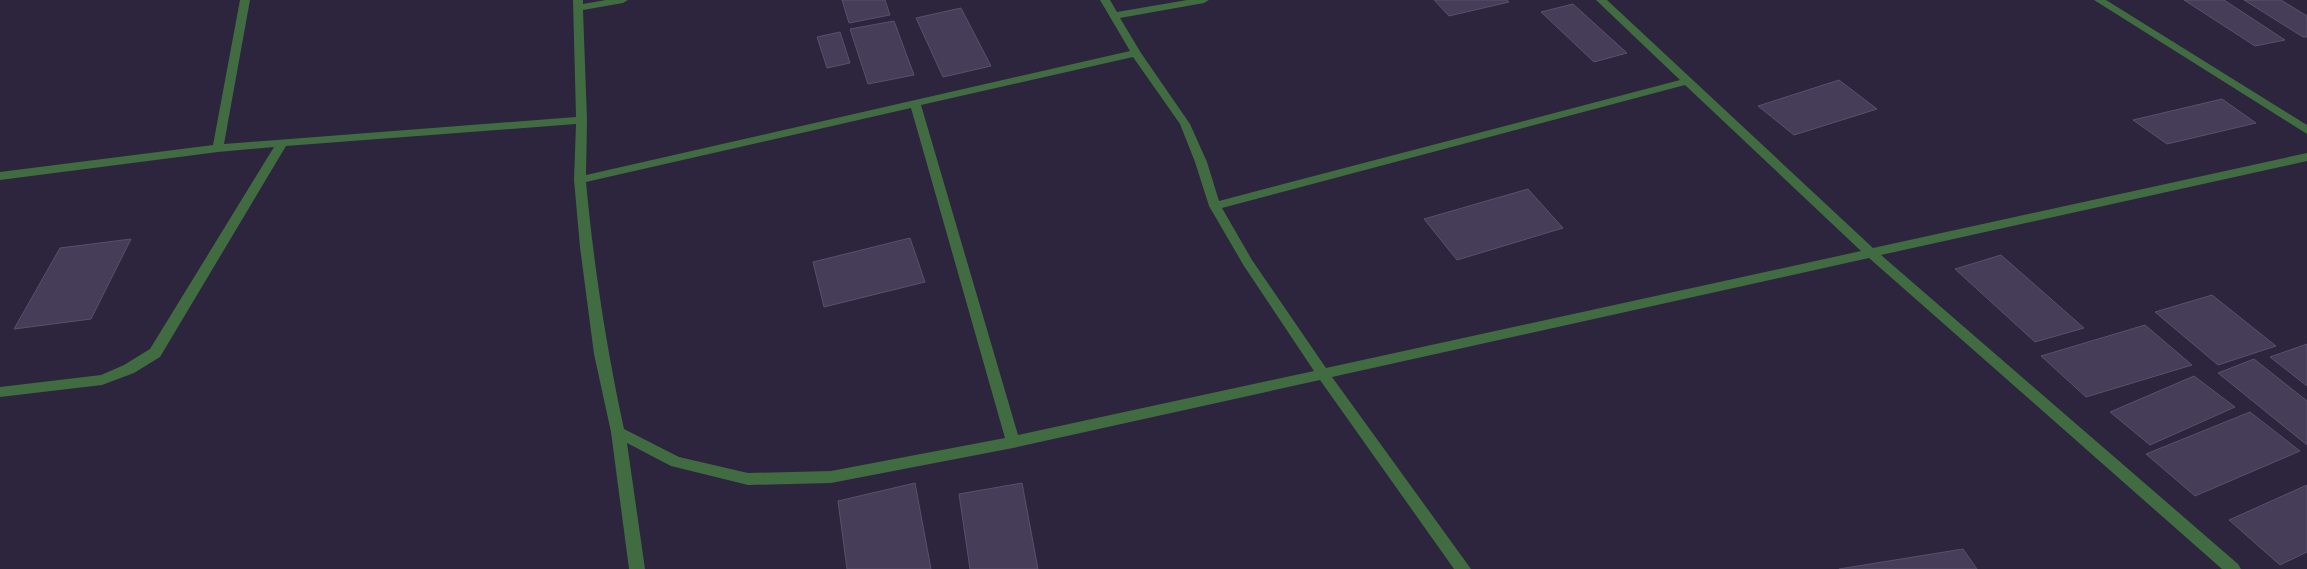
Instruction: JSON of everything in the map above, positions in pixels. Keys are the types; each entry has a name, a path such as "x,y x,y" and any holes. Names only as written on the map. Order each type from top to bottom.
{"street":[{"path":"218,148 245,0"},
{"path":"623,0 578,4 582,120 580,180 586,247 601,354 618,432 636,569"},
{"path":"1106,0 1136,53 1185,124 1201,162 1216,206 1248,263 1323,374 1463,569"},
{"path":"1114,16 1204,0"},
{"path":"1601,0 1871,253 2233,569"},
{"path":"2099,0 2307,130"},
{"path":"580,180 1136,53"},
{"path":"1216,206 1688,81"},
{"path":"915,103 1013,442"},
{"path":"0,176 218,148 582,120"},
{"path":"0,392 102,380 130,369 155,353 282,143"},
{"path":"618,432 676,462 748,479 832,477 1013,442 2307,157"}],"building":[{"path":"842,0 885,0 890,15 849,23"},
{"path":"1434,0 1507,0 1509,2 1449,16"},
{"path":"2184,0 2224,0 2285,40 2255,46"},
{"path":"2244,0 2281,0 2307,16 2307,37 2303,37"},
{"path":"1573,4 1627,53 1594,62 1541,12"},
{"path":"961,8 991,66 943,77 916,18"},
{"path":"894,21 914,75 868,84 850,29"},
{"path":"840,32 850,63 827,68 817,37"},
{"path":"1839,80 1877,109 1794,135 1758,106"},
{"path":"2222,99 2256,123 2167,144 2133,120"},
{"path":"1528,189 1563,228 1457,260 1424,219"},
{"path":"910,238 925,282 824,307 813,262"},
{"path":"131,239 91,319 14,329 60,248"},
{"path":"2001,255 2084,328 2035,342 1955,269"},
{"path":"2212,295 2276,346 2218,365 2155,312"},
{"path":"2145,325 2192,365 2086,397 2041,356"},
{"path":"2307,344 2307,386 2270,357"},
{"path":"2254,359 2307,401 2307,445 2218,373"},
{"path":"2194,376 2235,407 2150,445 2110,412"},
{"path":"2250,412 2300,451 2195,496 2146,454"},
{"path":"915,483 931,569 847,569 838,501"},
{"path":"1022,483 1038,569 970,569 959,494"},
{"path":"2307,485 2307,552 2280,565 2229,520"},
{"path":"1963,549 1977,569 1839,569"}]}
